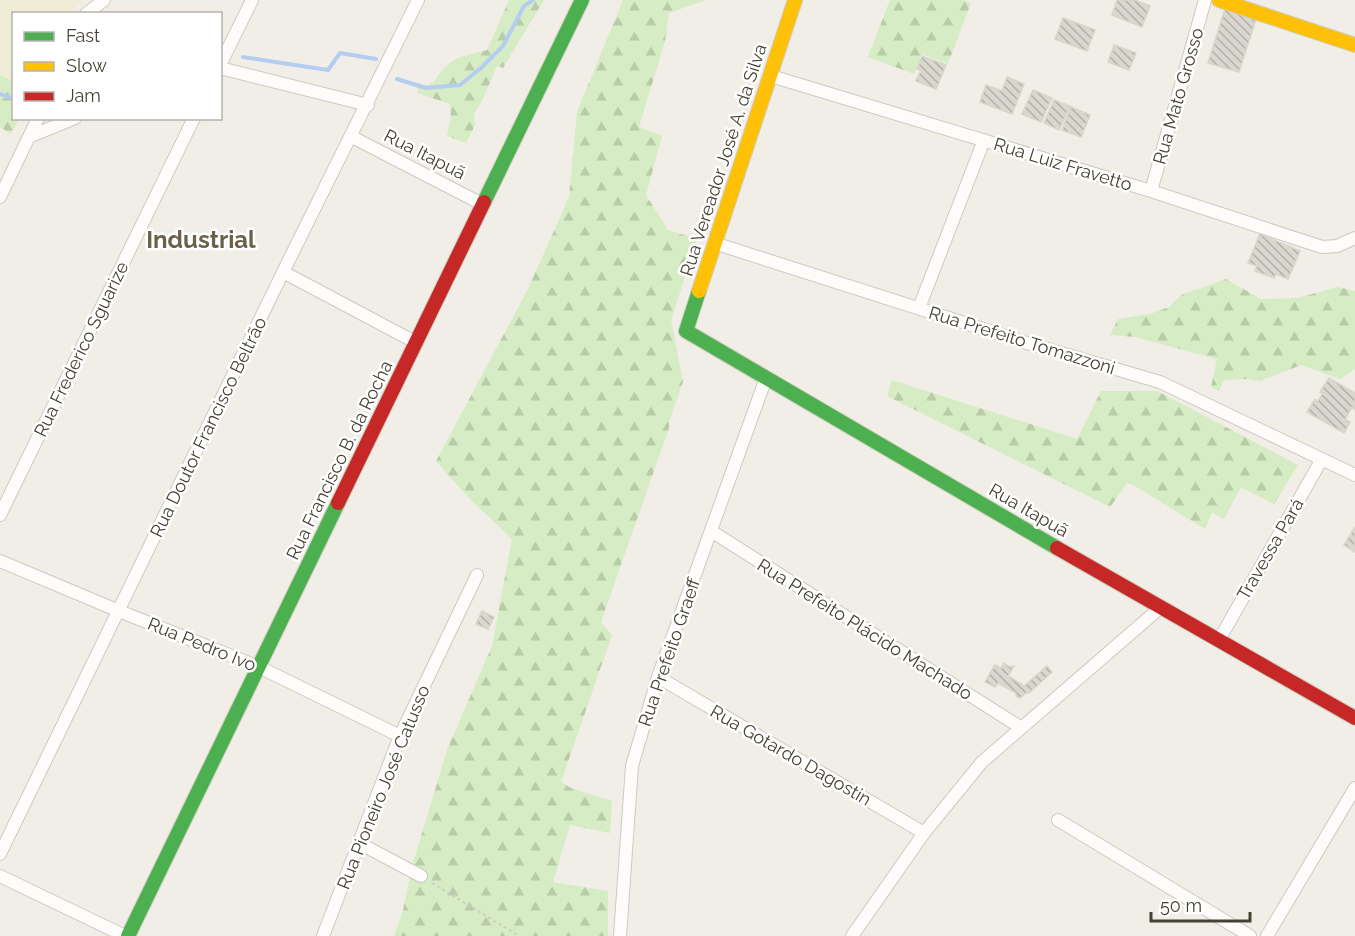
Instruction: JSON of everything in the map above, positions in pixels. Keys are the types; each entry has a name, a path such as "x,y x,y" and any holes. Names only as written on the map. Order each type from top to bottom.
{"street":[{"path":"89,12 104,0"},
{"path":"222,62 252,0"},
{"name":"Rua Doutor Francisco Beltrão","path":"0,854 418,0"},
{"name":"Rua Francisco B. da Rocha","path":"126,936 582,0"},
{"name":"Rua Vereador José A. da Silva","path":"686,331 795,0"},
{"name":"Rua Mato Grosso","path":"1151,191 1205,0"},
{"path":"1219,0 1355,45"},
{"path":"222,67 368,105"},
{"name":"Rua Luiz Fravetto","path":"771,76 1151,191 1322,247 1337,246 1355,238"},
{"path":"0,197 37,120"},
{"path":"31,136 70,120"},
{"name":"Rua Frederico Sguarize","path":"0,515 193,120"},
{"name":"Rua Itapuã","path":"352,136 482,204"},
{"path":"920,308 984,140"},
{"name":"Rua Prefeito Tomazzoni","path":"714,243 1027,344 1160,382 1355,475"},
{"path":"283,272 415,342"},
{"name":"Rua Itapuã","path":"686,331 1160,608 1355,718"},
{"name":"Rua Prefeito Graeff","path":"620,936 632,766 658,677 765,378"},
{"name":"Travessa Pará","path":"1219,640 1322,459"},
{"name":"Rua Prefeito Plácido Machado","path":"711,531 1020,727"},
{"name":"Rua Pedro Ivo","path":"0,561 259,667 400,736"},
{"name":"Rua Pioneiro José Catusso","path":"323,936 400,736 477,575"},
{"path":"852,936 924,833 982,762 1160,608"},
{"name":"Rua Gotardo Dagostin","path":"658,677 924,833"},
{"path":"1267,936 1355,788"},
{"path":"1058,820 1250,936"},
{"path":"359,843 421,876"},
{"path":"0,876 126,936"}],"path":[{"path":"421,876 519,936"}],"shaded area":[{"path":"0,0 83,0 74,12 12,12 12,84 0,79"}],"green space":[{"path":"509,0 544,0 503,68 497,66 474,114 475,125 466,143 447,136 451,116 450,104 417,93 419,84 426,86 434,82 445,67 456,59 487,50"},
{"path":"623,0 706,0 669,13 665,41 639,127 662,136 646,195 668,230 697,239 671,320 683,382 601,622 612,635 561,782 571,788 612,801 610,833 570,825 553,882 608,891 608,936 394,936 447,750 492,646 512,539 468,497 436,461 528,289 569,197 577,112"},
{"path":"890,0 963,0 971,3 948,64 922,54 914,74 868,57"},
{"path":"0,75 12,81 12,120 18,120 11,134 0,127"},
{"path":"1226,279 1261,299 1297,298 1338,287 1355,291 1355,369 1340,379 1301,365 1260,381 1224,380 1219,391 1211,387 1217,359 1135,337 1110,335 1118,319 1150,314 1169,307 1181,295"},
{"path":"892,380 1077,439 1101,391 1157,391 1298,465 1274,504 1241,487 1224,519 1212,512 1205,529 1128,482 1110,507 887,396"}],"building":[{"path":"1117,0 1135,0 1150,6 1142,27 1112,15"},
{"path":"1225,9 1256,19 1239,72 1208,63"},
{"path":"1063,18 1095,30 1087,51 1055,39"},
{"path":"1114,45 1136,53 1129,70 1108,62"},
{"path":"922,56 946,65 936,89 916,81 921,70 917,69"},
{"path":"1007,77 1024,84 1012,114 980,102 986,85 1002,91"},
{"path":"1033,90 1052,98 1041,122 1022,114"},
{"path":"1054,100 1070,106 1059,130 1044,123"},
{"path":"1071,107 1090,115 1081,137 1062,130"},
{"path":"1260,234 1300,251 1288,279 1276,274 1274,278 1255,271 1257,266 1248,263"},
{"path":"1329,378 1355,393 1355,410 1352,407 1345,419 1350,422 1344,433 1307,412 1315,399 1318,401 1323,393 1320,392"},
{"path":"1355,527 1355,552 1344,545"},
{"path":"482,611 494,617 488,629 476,624"},
{"path":"1004,663 1010,667 1014,666 1008,676 1024,686 1047,666 1052,672 1020,698 1016,696 1016,693 998,683 995,687 985,682 995,665 1001,668"}],"waterway":[{"path":"397,79 426,88 460,85 503,46 524,6 533,0"},
{"path":"243,57 328,70 340,53 376,59"},
{"path":"0,94 12,98"}],"traffic: fast":[{"path":"484,202 582,0"},
{"path":"699,291 686,331 1057,548"},
{"path":"128,936 338,503"}],"traffic: slow":[{"path":"699,291 795,0"},
{"path":"1219,0 1355,45"}],"traffic: jam":[{"path":"338,503 484,202"},
{"path":"1057,548 1355,718"}],"district":[{"name":"Industrial","path":"201,239"}]}
